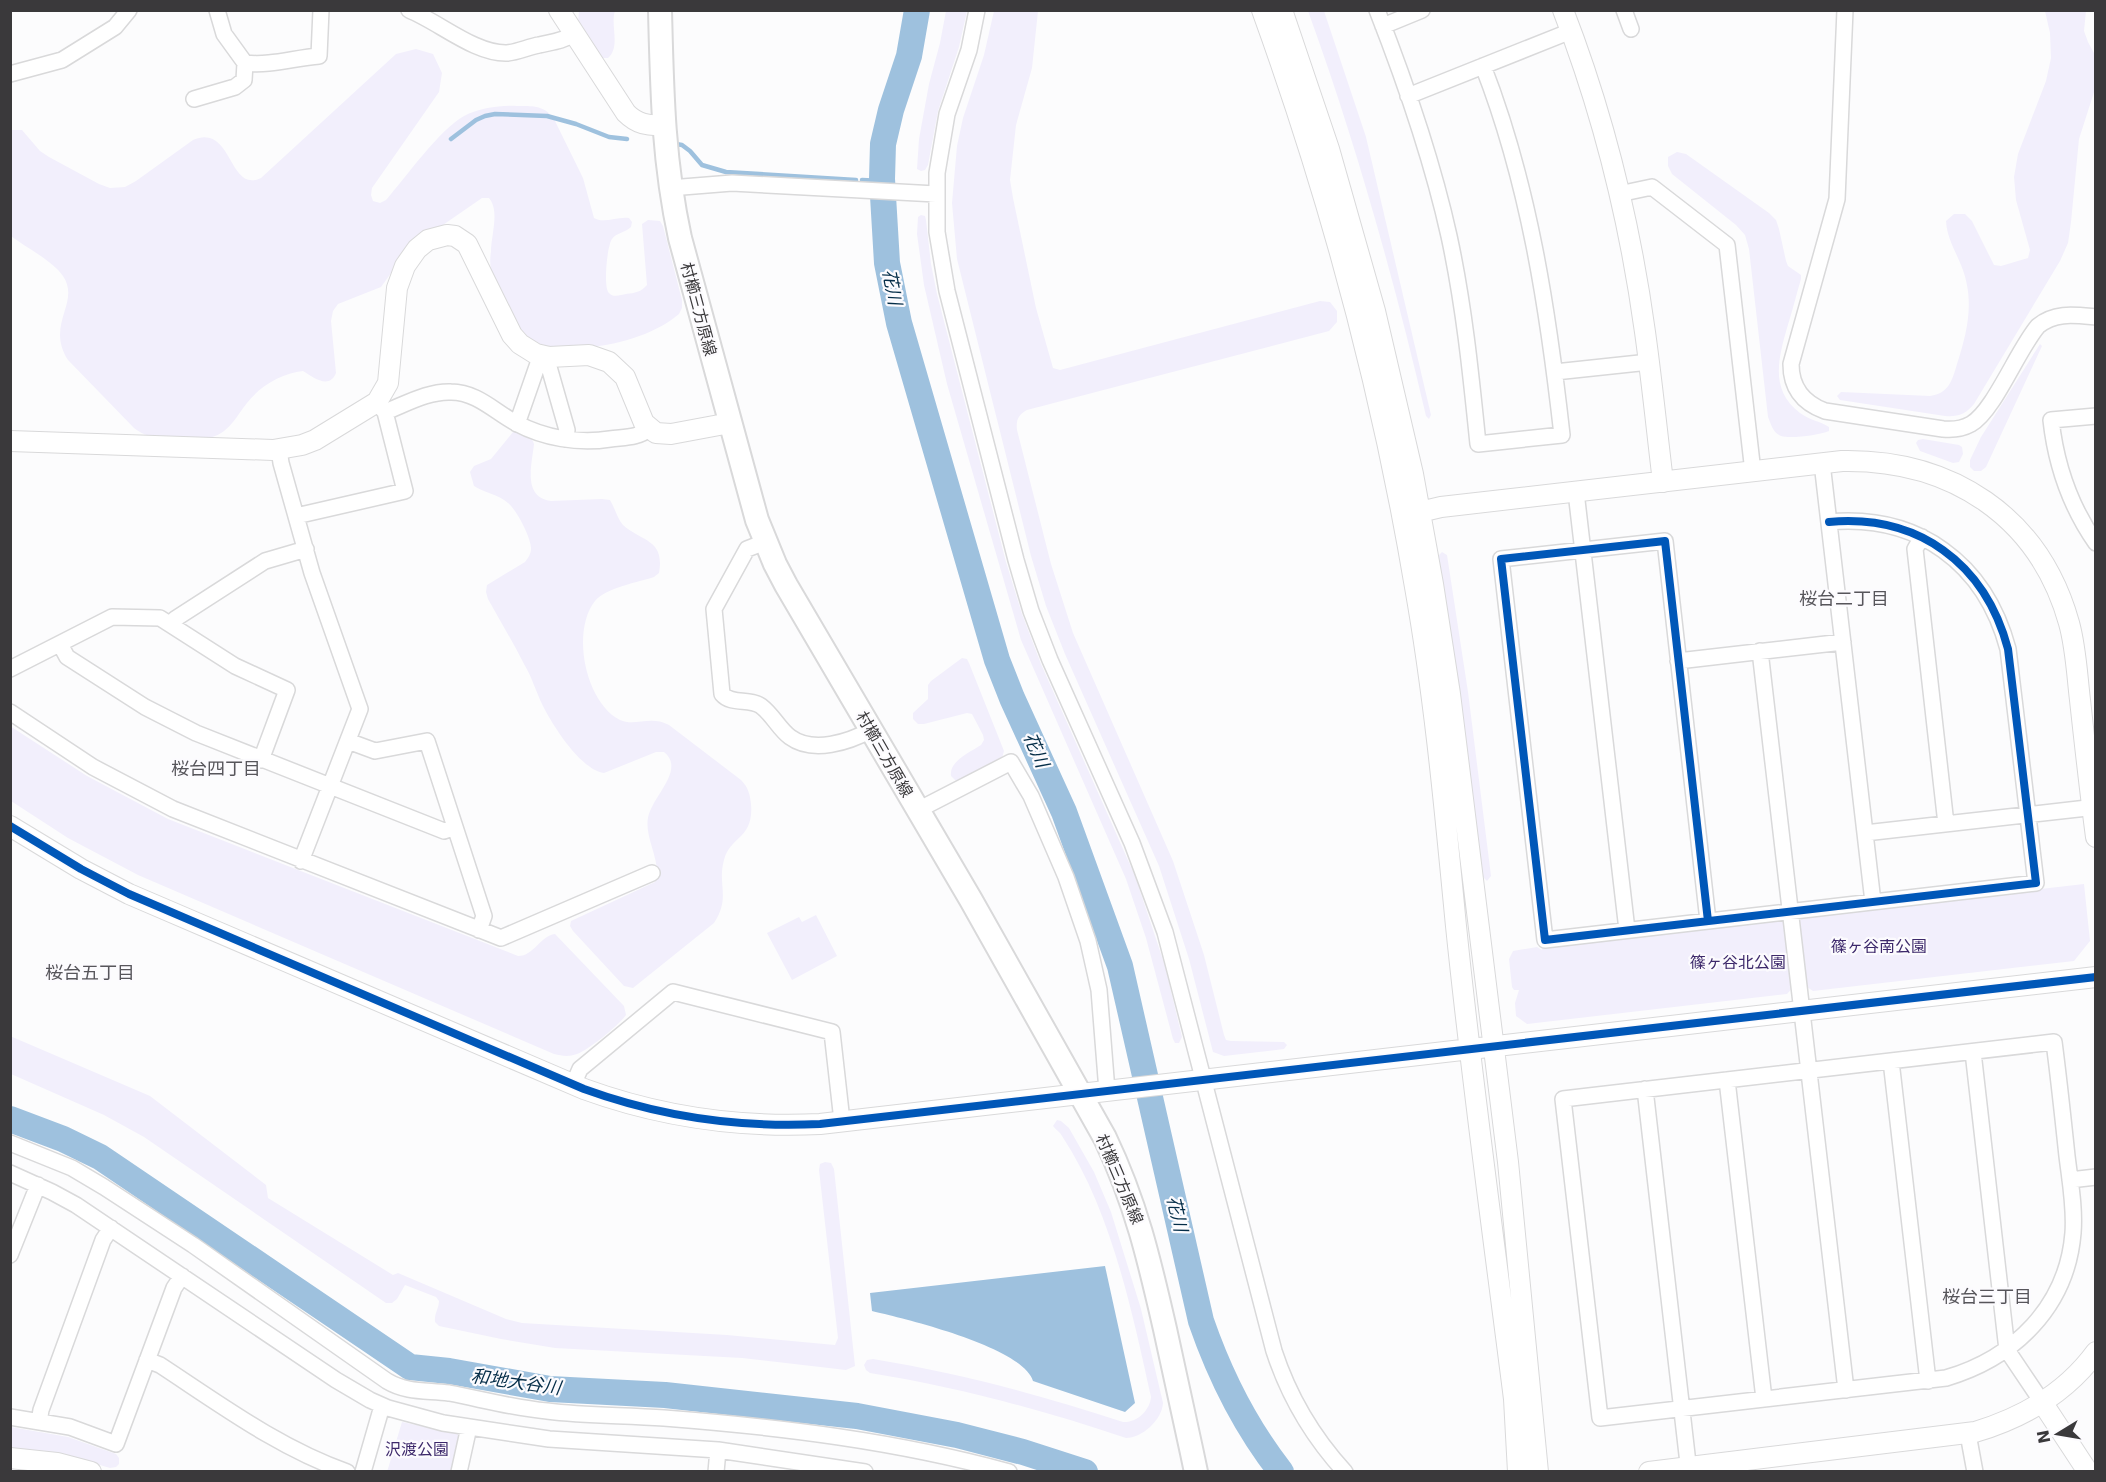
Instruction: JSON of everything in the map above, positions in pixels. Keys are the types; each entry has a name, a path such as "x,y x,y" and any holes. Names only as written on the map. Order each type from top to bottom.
{"main road":[{"name":"村櫛三方原線","path":"660,10 663,125 670,188 680,238 750,497 765,542 786,585 971,900 1118,1165 1139,1221 1196,1472"}],"street":[{"path":"10,74 62,60 115,27 129,10"},
{"path":"194,99 240,84 246,74 245,63 224,34 218,10"},
{"path":"245,63 263,65 319,56 321,10"},
{"path":"409,10 492,52 507,53 521,50 566,40 574,34"},
{"path":"559,10 631,118 644,125 663,125"},
{"path":"977,10 969,50 947,114 941,143 936,194 937,232 947,291 1023,586 1040,636 1148,882 1174,963 1202,1080 1282,1373 1308,1425 1328,1454 1345,1472"},
{"path":"1262,10 1304,134 1342,261 1395,478 1415,587 1432,697 1471,1049 1514,1399 1518,1472"},
{"path":"1282,10 1329,149 1363,267 1388,365 1420,512 1450,694 1494,1046 1508,1162 1538,1472"},
{"path":"1377,10 1408,96 1436,184 1449,236 1467,340 1478,444 1563,435 1544,298 1524,203 1504,128 1483,66"},
{"path":"1383,26 1422,10"},
{"path":"1563,10 1599,120 1619,194 1637,281 1663,482"},
{"path":"1845,10 1837,199 1791,364 1793,382 1802,398 1808,404 1824,411 1943,429 1962,428 1971,424 1985,411 2038,326 2044,321 2060,315 2096,317"},
{"path":"1408,96 1571,31"},
{"path":"670,188 732,183 936,194"},
{"path":"1619,194 1652,187 1727,245 1753,472"},
{"path":"296,516 405,491 381,407 388,383 398,281 417,249 435,238 455,236 467,244 516,340 525,348 545,356 589,354 609,362 625,377 644,423 649,429 663,435 730,423"},
{"path":"517,424 545,356"},
{"path":"545,356 567,430 565,439"},
{"path":"1555,372 1649,362"},
{"path":"10,441 279,449 315,440 381,407 428,395 451,392 474,397 517,424 565,439 603,440 641,435 649,429"},
{"path":"2096,417 2051,420 2061,474 2072,503 2096,543"},
{"path":"279,449 306,549 360,709 301,861"},
{"path":"1420,512 1576,492 1862,461 1903,465 1941,477 1977,496 2009,521 2030,544 2056,587 2070,626 2096,837"},
{"path":"1822,464 1873,902"},
{"path":"1576,492 1627,930"},
{"path":"1708,921 1665,541 1501,559 1545,940 2036,884 2011,667 2003,630 1988,597 1951,555 1922,537 1875,522 1847,520 1829,522"},
{"path":"1922,537 1915,549 1946,824"},
{"path":"765,542 747,549 714,609 722,694 728,699 761,707 790,737 808,745 827,745 859,737 871,730"},
{"path":"171,625 175,619 266,561 306,549"},
{"path":"10,669 112,617 160,618 235,666 287,690 261,760"},
{"path":"1678,661 1843,642"},
{"path":"60,644 67,657 144,707 196,733 444,831 455,827"},
{"path":"1760,651 1846,1390"},
{"path":"10,712 67,751 146,796 200,822 501,938 652,873"},
{"path":"348,741 375,751 427,741 484,916 478,930"},
{"path":"918,810 1011,762 1031,796 1066,877 1091,949 1115,1090"},
{"path":"1865,833 2094,807"},
{"path":"10,826 81,869 129,894 573,1085 642,1108 700,1120 770,1125 843,1121 2096,977"},
{"path":"573,1085 580,1069 673,992 832,1032 843,1121"},
{"path":"2054,1042 2074,1216 2073,1235 2065,1271 2054,1296 2038,1320 2007,1350 1981,1366 1928,1381 1600,1418 1563,1099 1891,1061 2054,1042"},
{"path":"1973,1052 2007,1350 2088,1472"},
{"path":"1891,1061 1928,1381"},
{"path":"1727,1080 1764,1399"},
{"path":"1645,1089 1689,1469"},
{"path":"10,1143 55,1160 88,1177 193,1245 387,1381 404,1389 446,1393 508,1406 548,1411 664,1418 843,1437 920,1450 1009,1472"},
{"path":"10,1173 76,1205 336,1380 382,1406 426,1420 549,1439 718,1450 864,1472"},
{"path":"2070,1180 2096,1177"},
{"path":"10,1255 38,1185"},
{"path":"39,1422 41,1410 99,1251 111,1228"},
{"path":"10,1417 70,1427 116,1444 174,1288 182,1276"},
{"path":"1649,1472 1968,1434 2013,1419 2042,1402 2064,1386 2096,1352"},
{"path":"147,1360 160,1365 284,1444 347,1472"},
{"path":"363,1472 382,1406"},
{"path":"459,1472 469,1427"},
{"path":"1968,1434 1975,1472"},
{"path":"716,1472 718,1450"},
{"path":"10,1458 49,1462 91,1472"}],"green space":[{"path":"579,11 615,11 615,42 608,58 599,55 578,22"},
{"path":"946,11 967,11 959,47 938,111 928,165 925,170 921,171 917,169 919,139"},
{"path":"994,11 1038,11 1032,68 1016,125 1010,180 1036,308 1053,368 1060,370 1320,301 1330,302 1337,311 1337,322 1329,331 1027,410 1018,418 1017,423 1051,564 1073,633 1173,861 1204,955 1226,1040 1284,1042 1287,1045 1284,1049 1224,1056 1213,1052 1189,959 1159,866 1065,654 1046,606 1031,556 957,259 952,203 957,146 963,118 984,55"},
{"path":"1308,11 1324,11 1366,137 1431,415 1429,419 1426,416 1373,212"},
{"path":"2045,11 2086,11 2084,31 2095,55 2095,89 2079,139 2068,243 2060,261 1974,404 1965,412 1945,416 1840,400 1837,396 1841,392 1930,396 1942,392 1949,385 1967,327 1969,302 1965,278 1947,227 1946,221 1954,214 1965,214 1972,221 1994,265 2001,266 2028,258 2030,250 2016,200 2014,177 2018,154 2046,81 2051,58 2050,33"},
{"path":"416,49 433,54 442,73 439,92 372,188 373,201 380,203 386,200 444,132 464,116 497,107 538,107 554,119 583,178 594,218 602,220 629,218 632,222 631,227 614,237 610,243 606,276 609,293 615,296 632,293 640,291 647,285 642,224 648,220 660,221 682,300 679,314 669,322 645,334 606,345 559,349 533,343 519,328 493,276 490,261 494,210 489,198 482,198 440,227 399,262 381,287 338,304 333,311 331,321 336,373 329,381 321,381 303,371 279,378 252,397 225,430 210,438 195,440 152,437 134,428 68,360 60,335 68,295 63,276 46,260 11,236 10,130 22,130 40,151 49,157 110,188 125,187 193,140 206,137 216,141 242,176 250,180 261,178 396,54"},
{"path":"1677,152 1686,154 1776,220 1788,266 1801,275 1781,352 1780,384 1790,404 1803,415 1829,427 1829,431 1786,437 1778,435 1773,428 1768,417 1749,249 1745,235 1736,225 1672,174 1668,166 1668,157"},
{"path":"925,216 926,220 937,294 1006,562 1022,614 1041,664 1135,876 1165,966 1182,1037 1179,1043 1175,1043 1173,1039 1146,938 1126,879 1021,640 947,384 924,285 917,234 918,217"},
{"path":"2040,344 2042,346 1986,467 1981,471 1974,471 1970,467 1970,460 1981,437"},
{"path":"513,432 526,435 533,441 531,478 536,493 551,501 610,500 623,525 655,547 659,554 659,573 654,577 606,592 595,601 588,614 583,647 585,665 598,698 608,711 620,720 626,722 655,721 669,725 741,780 750,797 749,824 731,846 724,860 722,906 714,923 633,988 624,986 570,926 571,921 655,882 657,867 647,826 651,810 670,775 670,759 664,752 656,752 604,773 586,764 569,746 548,714 527,669 488,599 487,585 525,562 530,553 531,544 523,524 511,506 504,500 474,486 470,472 474,466 491,459"},
{"path":"1923,439 1959,445 1962,447 1963,454 1959,462 1953,463 1920,451 1916,443"},
{"path":"1442,552 1447,555 1468,692 1491,876 1487,881 1483,877 1460,693 1438,556"},
{"path":"962,658 967,659 969,663 1004,751 1002,758 997,762 962,780 955,780 951,776 953,766 981,745 984,740 972,714 967,713 918,724 913,719 913,713 928,699 928,685 931,681"},
{"path":"10,726 87,776 168,819 518,956 528,953 545,938 555,934 624,1006 626,1015 603,1037 583,1051 568,1056 554,1054 138,875 68,838 11,801"},
{"name":"篠ヶ谷南公園","path":"2084,884 2090,941 2074,961 1813,991 1804,985 1797,924 1803,917"},
{"path":"816,915 837,956 792,980 767,933 799,917 802,922"},
{"name":"篠ヶ谷北公園","path":"1779,919 1787,925 1794,986 1787,994 1527,1024 1516,1016 1515,1003 1519,990 1514,990 1512,987 1509,959 1513,951 1537,947 1542,950 1543,947"},
{"path":"10,1036 150,1096 266,1185 268,1198 393,1275 398,1273 506,1319 522,1323 727,1335 835,1345 838,1338 819,1170 820,1164 831,1163 834,1169 855,1366 846,1370 742,1358 555,1348 439,1326 435,1322 439,1301 436,1297 405,1285 397,1299 392,1303 386,1303 144,1137 104,1115 11,1074"},
{"path":"1057,1120 1069,1128 1094,1172 1111,1212 1141,1309 1163,1403 1155,1422 1132,1437 1126,1438 968,1392 870,1373 864,1365 867,1360 873,1359 937,1371 1031,1394 1123,1422 1138,1418 1145,1411 1151,1397 1118,1262 1094,1196 1079,1165 1053,1126"},
{"name":"沢渡公園","path":"402,1422 458,1434 461,1439 452,1471 387,1472"},
{"path":"11,1427 68,1437 116,1454 119,1464 110,1468 59,1453 11,1448"}],"water":[{"path":"1105,1266 1135,1403 1125,1412 1033,1381 1025,1369 987,1346 935,1328 872,1311 870,1293"}],"waterway":[{"name":"花川","path":"917,10 909,56 891,110 883,144 882,179 887,263 899,323 997,660 1064,812 1120,966 1201,1321 1216,1361 1245,1419 1281,1472"},
{"path":"451,139 476,120 495,114 547,116 609,137 627,139"},
{"path":"676,144 690,151 702,165 726,172 856,180"},
{"path":"862,180 882,181"},
{"name":"和地大谷川","path":"10,1119 63,1139 100,1157 410,1367 449,1371 550,1389 665,1395 857,1416 957,1435 1023,1452 1085,1472"},
{"path":"407,1379 412,1368"}],"cycle path":[{"path":"1708,921 1665,541 1501,559 1545,940 2036,883 2008,649 1997,619 1983,592 1965,569 1943,550 1919,536 1891,526 1861,522 1829,522"},
{"path":"10,826 81,869 129,894 584,1089 642,1107 730,1122 820,1124 2096,977"}],"district":[{"name":"桜台二丁目","path":"1844,599"},
{"name":"桜台四丁目","path":"216,769"},
{"name":"桜台五丁目","path":"90,973"},
{"name":"桜台三丁目","path":"1987,1297"}]}
